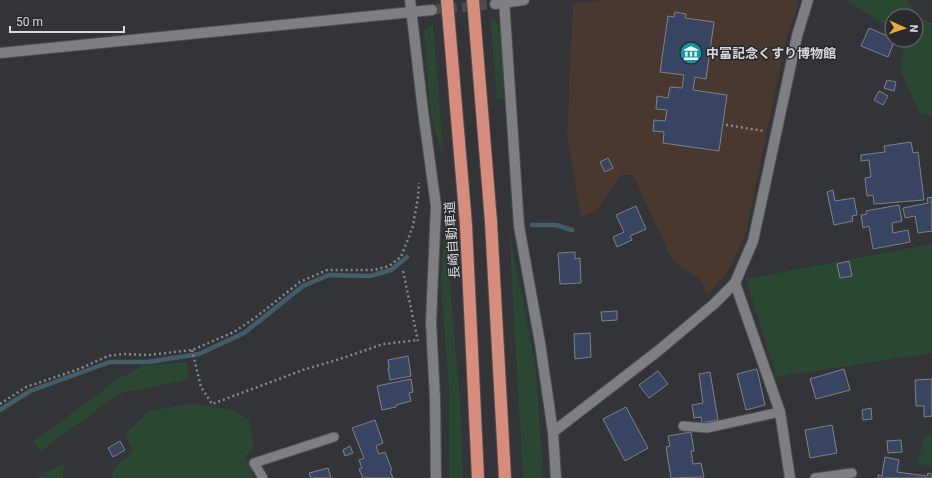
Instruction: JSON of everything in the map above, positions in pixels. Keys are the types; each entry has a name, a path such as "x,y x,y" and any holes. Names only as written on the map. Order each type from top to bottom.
{"highway":[{"name":"長崎自動車道","path":"447,0 466,225 478,478"},
{"path":"473,0 491,222 504,478"}],"street":[{"path":"410,0 436,206 431,322 435,399 436,478"},
{"path":"524,0 501,2 519,226 540,343 552,432 556,478"},
{"path":"552,432 658,352 714,304 735,283 753,241 797,36 808,0"},
{"path":"0,53 432,10"},
{"path":"735,283 780,412 790,478"}],"lane":[{"path":"683,426 707,428 780,412"},
{"path":"262,478 254,463 334,437"},
{"path":"815,478 852,473"}],"path":[{"path":"726,125 776,133"},
{"path":"0,404 26,387 79,369 108,356 124,354 148,355 192,350 234,332 256,317 300,282 327,270 374,270 389,266 401,257 413,226 418,197 419,179"},
{"path":"192,350 201,387 212,404 303,370 383,344 418,340"}],"shaded area":[{"path":"601,0 799,0 785,44 746,232 728,272 708,294 699,279 673,262 633,175 621,175 597,210 581,217 567,132 573,4"}],"green space":[{"path":"849,0 907,0 912,8 884,8 884,23 849,3"},
{"path":"490,17 501,26 504,98 497,98"},
{"path":"924,19 932,23 932,116 919,112 901,72 903,48 924,48"},
{"path":"433,24 444,161 431,115 424,32"},
{"path":"445,227 460,401 463,478 449,478 449,390 441,283"},
{"path":"509,231 536,368 543,478 523,478"},
{"path":"932,244 932,353 776,377 746,279"},
{"path":"187,362 188,380 120,393 41,451 33,442 118,379 142,366"},
{"path":"191,404 229,410 236,412 249,420 254,449 245,457 255,478 112,478 113,469 133,451 125,434 149,411"},
{"path":"932,434 932,467 917,463 925,437"},
{"path":"64,463 63,478 36,478"}],"building":[{"path":"675,12 686,14 685,18 714,22 706,79 695,77 693,90 727,95 719,151 663,143 664,132 653,131 654,120 665,121 667,110 656,109 657,96 668,98 670,87 682,88 684,75 660,72 668,16 674,17"},
{"path":"869,28 884,35 884,48 892,48 888,57 861,46"},
{"path":"887,80 896,82 894,91 884,88"},
{"path":"879,91 888,96 883,105 874,100"},
{"path":"911,142 913,153 918,152 924,200 874,204 873,195 867,196 865,178 871,177 869,160 861,161 861,155 885,152 884,146"},
{"path":"608,158 613,168 605,172 600,162"},
{"path":"833,190 835,201 854,198 857,215 852,216 853,221 834,225 827,192"},
{"path":"932,197 932,231 918,233 915,216 905,218 903,208 928,203 927,198"},
{"path":"899,205 902,221 892,223 893,233 908,230 910,242 873,249 869,226 863,228 861,215 867,214 866,211"},
{"path":"636,206 646,229 630,236 632,240 617,247 613,237 624,232 616,215"},
{"path":"575,252 575,259 580,258 581,283 560,284 558,253"},
{"path":"849,261 852,276 840,278 837,264"},
{"path":"617,311 617,320 602,321 601,312"},
{"path":"590,333 591,357 575,359 574,334"},
{"path":"408,356 411,376 390,380 388,360"},
{"path":"757,369 765,405 746,410 737,374"},
{"path":"844,369 850,390 816,399 810,379"},
{"path":"658,371 668,384 649,398 639,385"},
{"path":"710,372 718,420 702,423 701,417 694,418 692,405 703,403 699,374"},
{"path":"411,379 413,392 409,393 411,401 396,405 396,407 382,410 377,386"},
{"path":"932,379 932,416 924,417 924,406 916,406 915,380"},
{"path":"626,407 648,448 625,461 603,419"},
{"path":"871,408 872,419 863,420 862,410"},
{"path":"375,420 383,443 376,446 379,454 385,452 392,470 390,471 393,478 363,478 359,469 362,468 359,460 364,458 352,428"},
{"path":"832,425 837,453 810,458 805,430"},
{"path":"691,432 694,451 691,451 693,464 701,463 704,477 671,478 666,447 670,446 668,436"},
{"path":"901,440 902,452 888,453 887,441"},
{"path":"120,441 125,450 113,457 108,448"},
{"path":"350,446 353,453 345,456 343,450"},
{"path":"885,457 899,460 897,472 927,476 928,473 932,474 932,478 878,478 878,475 882,476"},
{"path":"328,468 331,478 311,478 309,473"}],"waterway":[{"path":"532,225 556,225 572,230"},
{"path":"0,410 30,391 110,362 148,362 199,354 244,333 303,286 329,275 370,276 391,270 407,257"}],"tunnel":[{"path":"432,10 495,4"}],"place":[{"name":"中冨記念くすり博物館","path":"691,53"}]}
